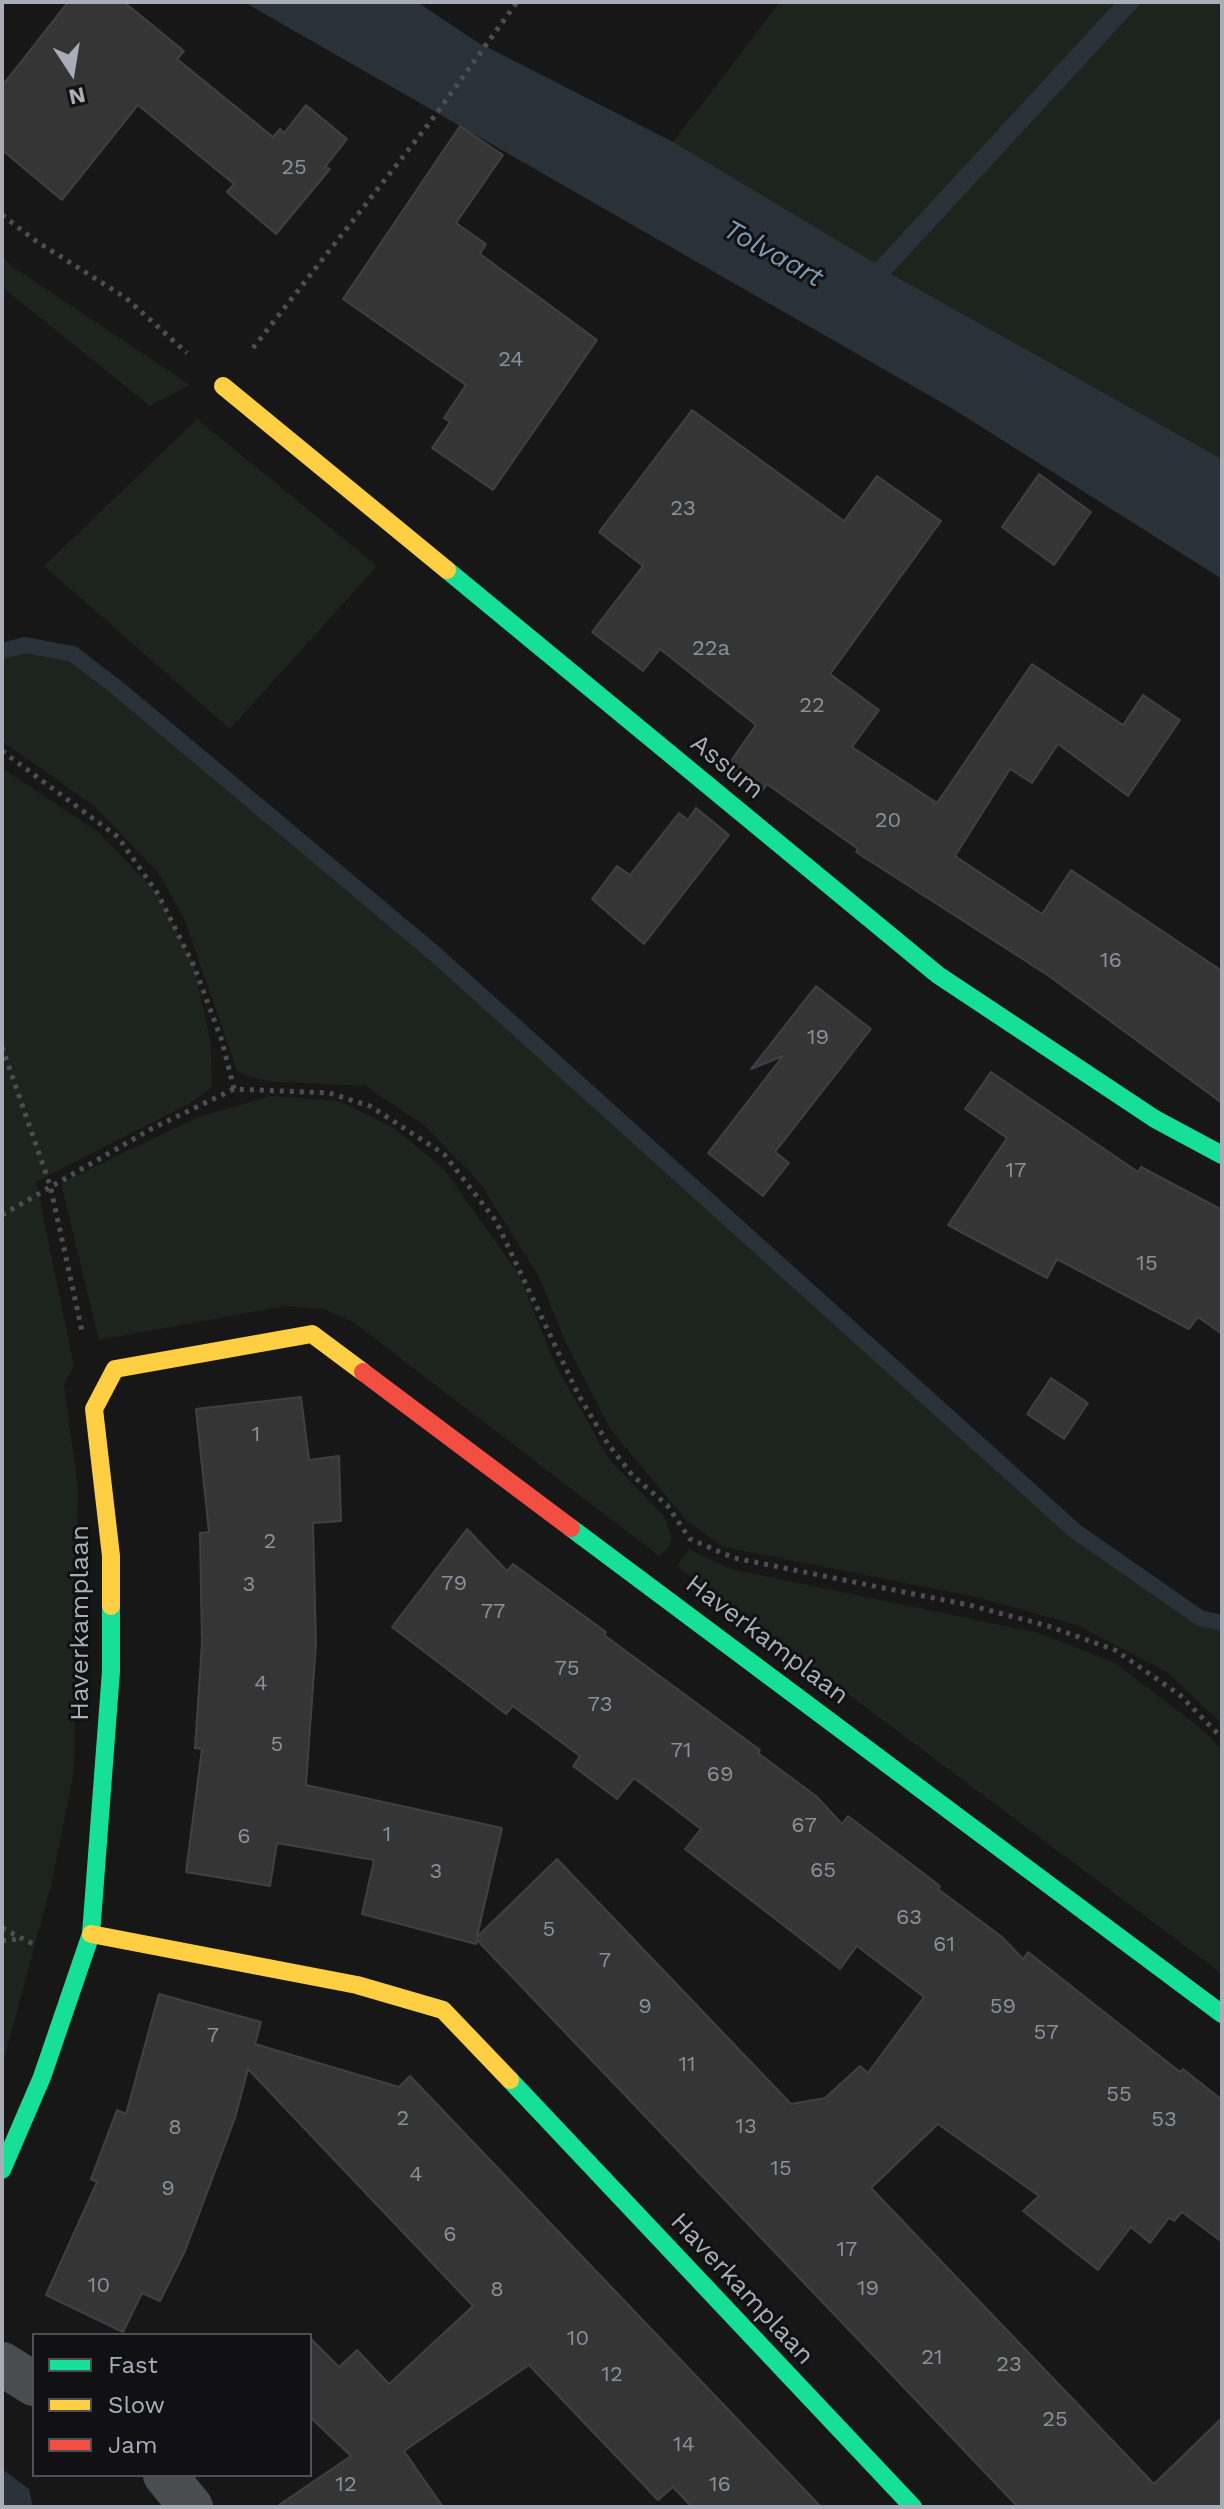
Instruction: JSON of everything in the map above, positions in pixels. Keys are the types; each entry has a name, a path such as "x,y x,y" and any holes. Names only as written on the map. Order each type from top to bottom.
{"street":[{"name":"Assum","path":"223,386 938,975 1155,1119 1222,1155"},
{"name":"Haverkamplaan","path":"913,2507 443,2010 357,1985 91,1934 111,1671 111,1556 94,1409 115,1369 312,1334 1222,2014"},
{"path":"2,2170 42,2077 91,1934"},
{"path":"2,2364 32,2383"},
{"path":"167,2477 191,2507"}],"path":[{"path":"2,215 36,241 126,298 223,386 431,121 517,2"},
{"path":"2,751 118,837 158,894 194,966 222,1041 234,1089"},
{"path":"2,1047 50,1185 86,1349 115,1369"},
{"path":"2,1215 151,1129 234,1089 329,1093 370,1106 444,1154 496,1221 579,1396 608,1444 633,1476 667,1505 690,1539 734,1558 969,1605 1048,1626 1115,1650 1180,1695 1222,1738"},
{"path":"2,1941 20,1938"}],"shaded area":[{"path":"780,2 1222,2 1222,459 890,274 673,142"},
{"path":"2,257 190,385 150,406 2,287"},
{"path":"197,419 377,566 230,729 44,566"},
{"path":"25,645 73,654 116,687 435,954 1075,1530 1200,1618 1222,1623 1222,1724 1168,1673 1077,1625 976,1597 724,1547 688,1522 610,1429 566,1343 538,1275 480,1183 424,1125 365,1086 275,1082 249,1077 237,1071 184,918 157,871 94,806 2,741 2,651"},
{"path":"2,768 98,832 158,894 194,966 211,1045 212,1087 194,1101 36,1182 74,1366 64,1385 78,1488 74,1770 51,1885 2,2066"},
{"path":"271,1096 339,1101 394,1128 444,1169 519,1275 556,1366 609,1459 664,1516 671,1535 670,1545 659,1556 353,1322 324,1309 285,1306 99,1340 61,1183 198,1117"},
{"path":"689,1549 731,1569 1039,1633 1115,1663 1204,1731 1222,1750 1222,1974 677,1566"}],"water":[{"name":"Tolvaart","path":"244,2 417,2 477,42 673,142 875,263 1116,2 1142,2 891,274 1222,459 1222,579 953,409"},
{"path":"2,2469 29,2489 33,2507 2,2507"}],"building":[{"path":"68,2 124,2 184,51 177,59 273,137 280,129 284,133 306,105 347,139 325,167 330,169 276,234 227,192 234,184 138,105 62,200 2,150 2,86"},
{"path":"460,126 503,155 456,223 486,244 480,254 597,340 493,490 432,448 450,422 444,418 466,385 343,299"},
{"path":"692,410 844,521 877,476 941,521 830,674 879,710 852,747 937,803 1032,664 1123,725 1143,695 1180,720 1128,796 1058,744 1032,783 1010,769 955,856 1042,914 1071,870 1222,971 1222,1103 1049,976 856,852 858,849 767,784 759,795 726,768 756,725 660,649 643,671 592,632 643,566 599,532"},
{"path":"1039,474 1091,512 1054,565 1002,527"},
{"path":"696,808 729,835 644,944 592,899 617,866 630,875 679,813 688,820"},
{"path":"816,986 871,1029 775,1152 789,1163 763,1196 708,1153 783,1056 751,1069"},
{"path":"991,1072 1138,1172 1141,1167 1222,1210 1222,1334 1198,1317 1189,1329 1057,1259 1047,1278 948,1225 1007,1138 965,1109"},
{"path":"1051,1378 1088,1403 1064,1439 1027,1414"},
{"path":"301,1397 309,1460 339,1456 341,1521 313,1523 316,1643 306,1785 502,1828 477,1937 557,1859 791,2104 825,2098 860,2066 868,2073 924,1997 857,1946 840,1969 685,1849 701,1829 667,1803 634,1778 617,1799 573,1766 580,1756 513,1706 506,1714 392,1627 467,1529 507,1571 513,1564 606,1632 604,1635 760,1750 758,1753 816,1796 842,1824 848,1816 940,1886 938,1889 1002,1937 1023,1959 1028,1952 1180,2072 1183,2069 1222,2100 1222,2242 1182,2212 1174,2221 1169,2218 1150,2243 1131,2227 1098,2270 1023,2211 1039,2196 938,2124 871,2188 1154,2484 1222,2418 1222,2507 1018,2507 477,1940 476,1944 362,1914 374,1860 277,1843 270,1886 186,1872 202,1749 195,1748 202,1643 200,1533 209,1532 196,1409"},
{"path":"159,1994 261,2022 255,2044 399,2087 410,2076 821,2507 692,2507 673,2487 658,2500 529,2365 404,2451 443,2507 276,2507 351,2456 312,2419 312,2340 339,2367 357,2350 389,2384 473,2306 248,2069 235,2118 185,2251 160,2301 142,2293 123,2332 46,2295 97,2182 91,2179 117,2110 126,2114"}],"waterway":[{"path":"2,651 25,645 73,654 116,687 435,954 1075,1531 1200,1618 1222,1623"}],"traffic: fast":[{"path":"447,570 938,975 1155,1119 1222,1155"},
{"path":"571,1528 1222,2014"},
{"path":"2,2170 42,2077 91,1934 111,1671 111,1606"},
{"path":"510,2080 913,2507"}],"traffic: slow":[{"path":"223,386 447,570"},
{"path":"111,1606 111,1556 94,1409 115,1369 312,1334 363,1372"},
{"path":"91,1934 357,1985 443,2010 510,2080"}],"traffic: jam":[{"path":"363,1372 571,1528"}]}
